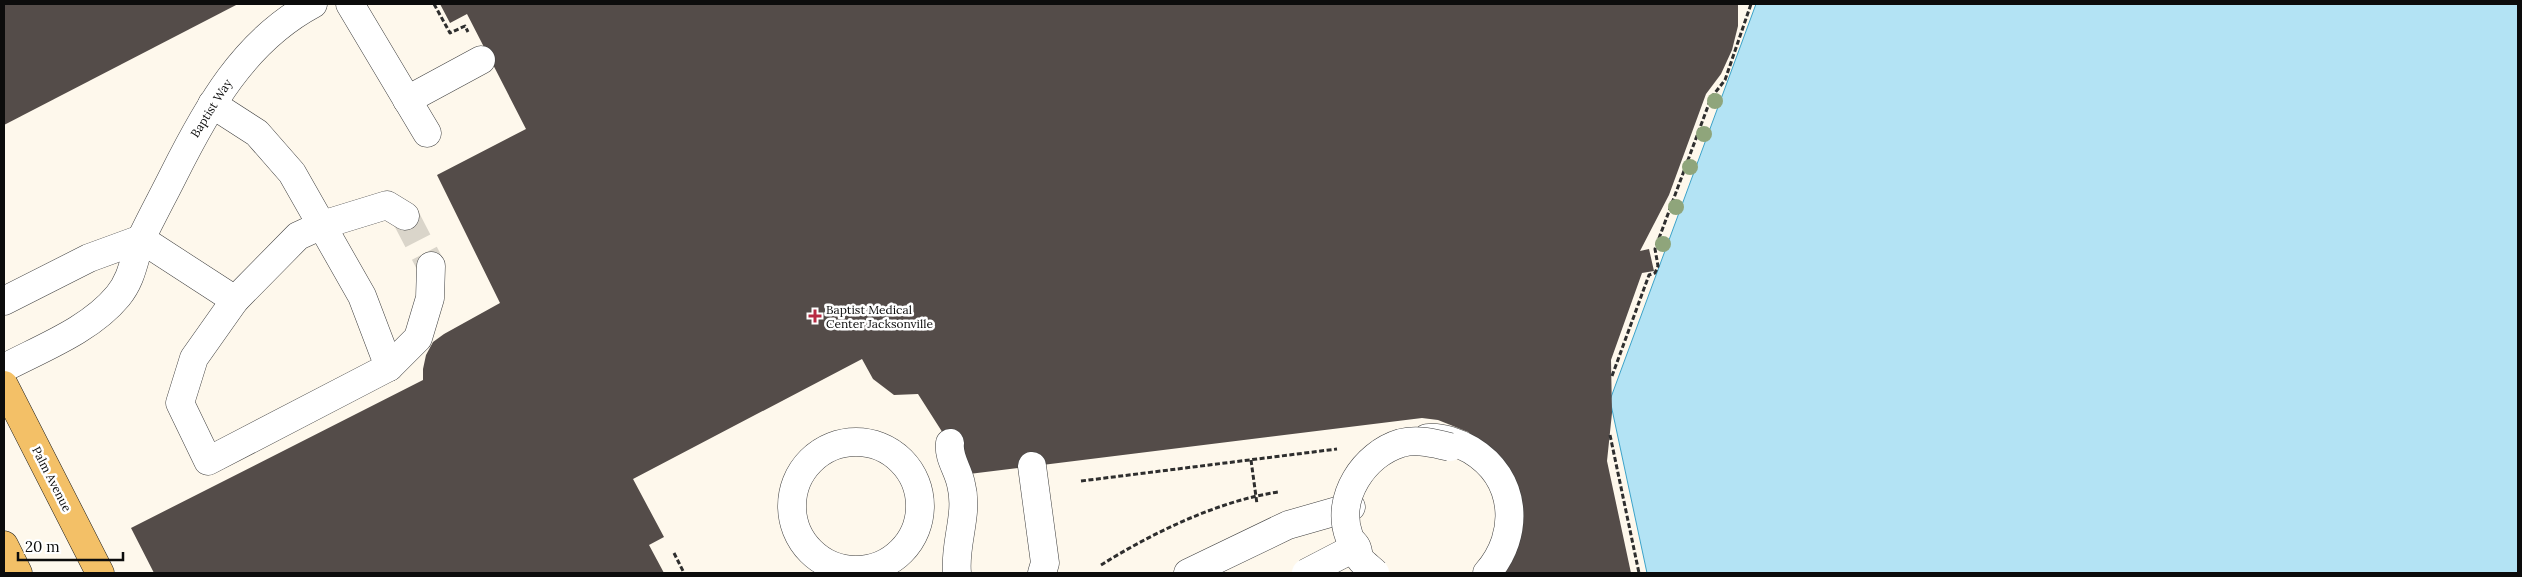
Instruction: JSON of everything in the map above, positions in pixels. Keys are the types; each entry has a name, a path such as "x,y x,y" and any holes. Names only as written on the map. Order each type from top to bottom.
{"main road":[{"name":"Palm Avenue","path":"4,385 100,573"},
{"path":"4,545 18,573"}],"street":[{"name":"Baptist Way","path":"4,368 64,337 101,313 127,284 141,239 191,140 212,104 237,67 253,48 276,27 313,4"},
{"path":"350,4 427,133"},
{"path":"407,100 476,50"},
{"path":"212,104 248,126 276,153 292,173 362,296 389,367"},
{"path":"406,216 387,206 322,226 298,236 235,300 194,358 180,403 208,461 389,367 418,338 430,298 431,266"},
{"path":"4,302 89,258 141,239 235,300"},
{"path":"1373,573 1364,566 1352,542 1349,518 1353,493 1365,470 1383,453 1406,442 1431,438 1458,443 1482,457 1500,478 1509,505 1509,532 1499,559 1487,573"},
{"path":"1373,573 1360,558 1356,547 1349,537 1346,513 1350,490 1362,469 1380,452 1402,443 1427,441 1450,447 1470,460 1485,479 1494,502 1493,527 1485,550 1465,573"},
{"path":"849,442 880,446 905,464 916,482 920,502 916,528 889,568 839,568 813,553 800,537 793,518 795,487 799,477 812,460 829,449 849,442"},
{"path":"950,443 948,452 961,483 964,508 956,559 957,573"},
{"path":"1032,466 1045,563 1042,573"},
{"path":"1188,573 1288,525 1350,507"},
{"path":"1306,573 1356,547"}],"path":[{"path":"434,4 450,33 465,26 476,50"},
{"path":"1612,376 1649,275 1655,274 1658,266 1655,249 1711,98 1725,80 1751,4"},
{"path":"1610,435 1639,573"},
{"path":"1251,460 1255,498 1259,513"},
{"path":"1101,565 1170,528 1199,516 1255,498 1281,492"},
{"path":"674,553 684,573"}],"water":[{"path":"1756,4 2518,4 2518,573 1647,573 1610,400"}],"building":[{"path":"4,4 238,4 4,125"},
{"name":"Baptist Medical Center Jacksonville","path":"440,4 1738,4 1738,26 1732,50 1721,74 1706,94 1669,195 1640,251 1649,249 1654,271 1642,273 1611,360 1612,413 1607,461 1631,573 1495,573 1503,561 1491,451 1468,432 1438,420 1422,418 969,474 918,394 894,395 873,379 862,359 633,479 664,537 649,545 664,573 154,573 131,528 423,380 426,355 433,342 500,303 437,175 526,129 467,14 450,23"}],"tunnel":[{"path":"405,216 431,266"}],"place":[{"name":"Baptist Medical Center Jacksonville","path":"815,316"}]}
